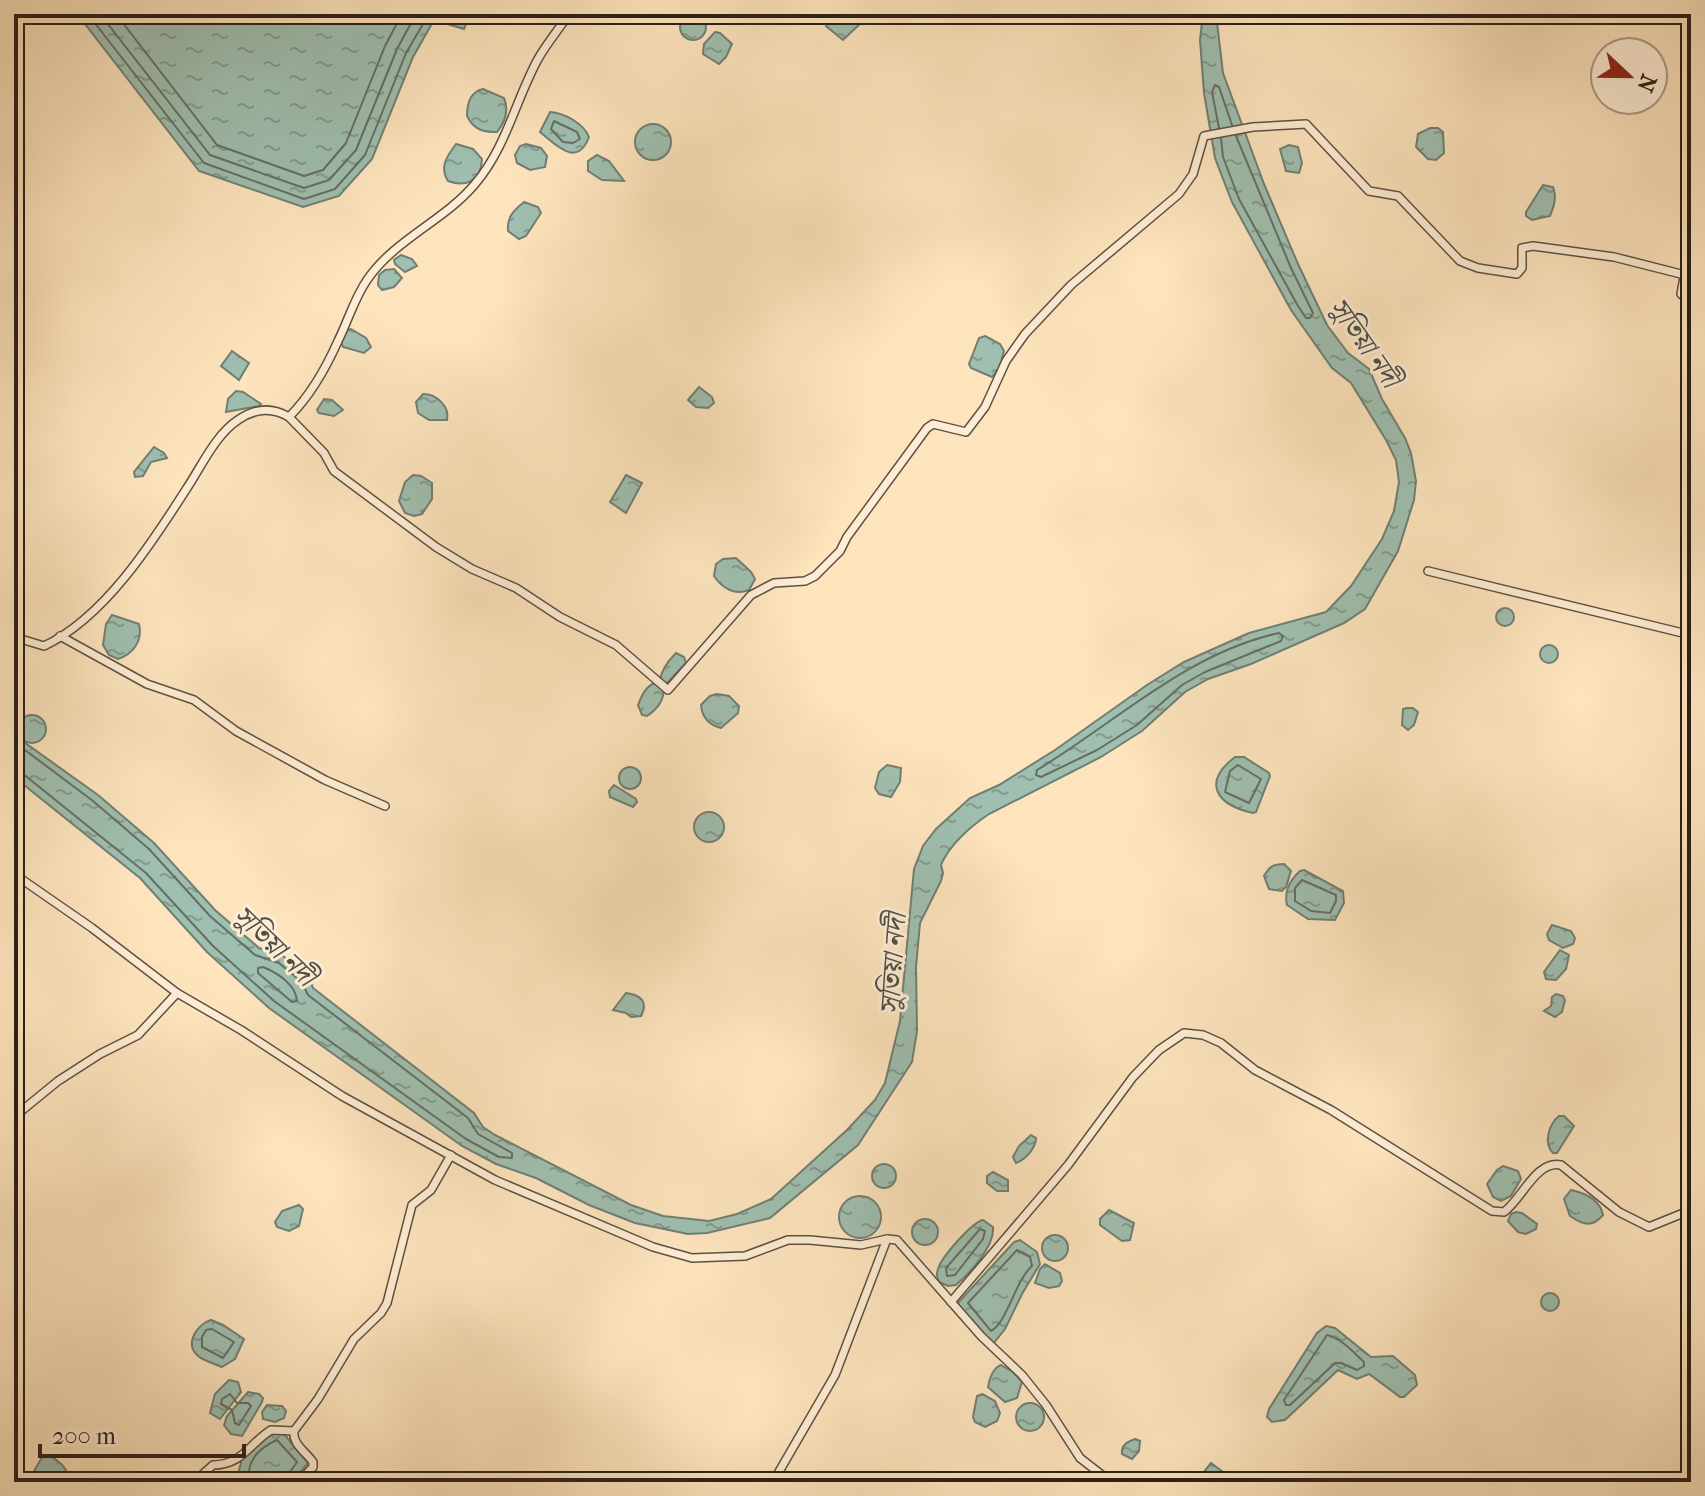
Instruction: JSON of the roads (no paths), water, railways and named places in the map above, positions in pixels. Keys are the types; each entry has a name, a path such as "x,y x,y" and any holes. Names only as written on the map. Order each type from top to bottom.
{"street":[{"path":"289,417 307,398 365,282 383,259 457,202 481,176 500,143 538,58 569,14"},
{"path":"14,637 44,646 91,613 134,565 206,458 237,420 275,409 289,417 324,453 334,471 436,547 616,645 668,690 751,595 774,583 805,581 840,551 927,428 933,424 966,432 972,427 1006,361 1034,324 1071,285 1179,194 1193,174 1204,136 1253,127 1306,124 1369,191 1398,196 1460,261 1478,268 1517,274 1522,268 1522,248 1533,246 1614,257 1681,274 1684,277 1681,294 1691,302"},
{"path":"1428,571 1691,635"},
{"path":"60,636 147,684 194,700 236,731 325,780 385,806"},
{"path":"14,874 177,993 241,1030 342,1096 495,1180 653,1247 692,1258 745,1256 788,1240 861,1245 897,1240 981,1336 1022,1375 1046,1405 1080,1458 1111,1482"},
{"path":"14,1117 58,1081 100,1054 138,1035 177,993"},
{"path":"951,1302 1068,1165 1133,1077 1159,1050 1184,1033 1203,1035 1221,1043 1255,1070 1331,1110 1492,1211 1504,1212 1513,1206 1545,1166 1553,1164 1561,1165 1619,1212 1649,1227 1691,1210"},
{"path":"299,1482 313,1467 313,1462 293,1437 294,1431 318,1399 354,1339 387,1303 412,1205 431,1190 451,1155"},
{"path":"773,1482 835,1375 887,1239"},
{"path":"194,1482 213,1465 227,1465 237,1460 271,1430 294,1431"}],"water":[{"path":"86,14 470,14 464,29 434,20 413,57 372,159 339,196 303,207 199,171 85,24"},
{"path":"693,14 702,18 706,27 702,36 693,40 684,36 680,27 684,18"},
{"path":"836,14 860,14 863,21 843,40 826,26"},
{"path":"1203,14 1216,14 1223,73 1264,184 1298,264 1327,325 1348,353 1369,369 1411,453 1416,481 1414,500 1398,551 1365,609 1344,623 1251,664 1208,679 1185,692 1142,731 1101,757 989,814 961,836 941,865 941,881 920,923 916,967 917,1031 912,1062 858,1145 770,1218 707,1233 688,1234 635,1223 589,1205 536,1178 496,1164 462,1146 269,1008 207,952 140,878 14,777 14,735 98,795 154,843 215,910 259,948 283,956 309,977 313,988 474,1113 483,1127 495,1135 631,1205 663,1216 709,1221 737,1214 771,1199 847,1130 875,1100 885,1083 900,1021 914,869 923,846 936,829 970,798 999,785 1055,750 1184,662 1249,633 1326,612 1351,586 1382,539 1394,511 1399,482 1396,460 1386,440 1351,383 1332,368 1291,310 1232,202 1215,158 1204,93 1200,40"},
{"path":"715,32 732,44 719,64 703,54 704,44"},
{"path":"483,89 504,98 505,116 497,132 479,129 467,116 470,99"},
{"path":"550,112 562,114 587,132 589,137 584,146 572,153 540,132"},
{"path":"653,124 666,129 671,142 666,155 653,160 640,155 635,142 640,129"},
{"path":"1430,128 1443,132 1444,153 1436,160 1428,159 1416,147 1418,134"},
{"path":"456,144 473,149 482,159 476,177 467,183 448,181 445,176 445,162"},
{"path":"526,144 541,148 547,156 545,167 530,170 517,163 515,155 520,146"},
{"path":"1289,145 1298,147 1302,163 1299,173 1286,171 1280,149"},
{"path":"597,155 609,161 624,181 602,180 588,171 588,161"},
{"path":"1543,185 1553,187 1553,209 1550,216 1532,220 1526,212"},
{"path":"524,202 538,207 541,213 526,236 519,239 508,231 508,226 512,215"},
{"path":"401,255 412,259 417,266 405,272 394,260"},
{"path":"394,269 402,278 394,287 382,290 378,285 379,275 385,270"},
{"path":"351,329 366,338 371,347 364,353 343,347 341,342 345,331"},
{"path":"985,336 1000,344 1004,351 999,369 992,377 971,368 969,364 979,338"},
{"path":"232,351 249,363 239,380 221,366"},
{"path":"699,387 712,397 714,403 708,408 696,407 688,400"},
{"path":"236,391 261,404 226,412 228,399"},
{"path":"423,394 441,402 447,420 429,420 418,413 416,402"},
{"path":"324,399 332,400 343,410 334,416 319,413 317,410"},
{"path":"154,447 167,458 151,462 143,476 135,477 134,472"},
{"path":"413,475 432,483 432,499 422,514 414,516 405,513 399,501 405,482"},
{"path":"626,475 642,483 626,513 610,502"},
{"path":"736,558 755,579 749,590 729,590 714,576 716,564 723,559"},
{"path":"1501,608 1509,608 1514,617 1512,624 1501,626 1496,621 1496,613"},
{"path":"112,615 139,624 140,630 136,646 118,659 109,655 103,645 106,624"},
{"path":"1549,645 1558,654 1549,663 1540,654"},
{"path":"676,653 684,657 686,663 666,684 660,681 662,673"},
{"path":"656,682 664,690 662,698 651,713 642,715 639,701"},
{"path":"717,694 729,696 739,706 738,713 721,728 707,720 701,705"},
{"path":"1413,708 1418,712 1414,725 1408,730 1402,725 1403,709"},
{"path":"32,715 42,719 46,729 42,739 32,743 22,739 18,729 22,719"},
{"path":"1235,757 1244,757 1269,773 1256,812 1230,805 1218,792 1218,776"},
{"path":"887,765 901,768 900,782 891,797 879,794 875,788 879,772"},
{"path":"630,767 638,770 641,778 638,786 630,789 622,786 619,778 622,770"},
{"path":"614,785 636,799 633,807 610,797 609,791"},
{"path":"709,812 720,816 724,827 720,838 709,842 698,838 694,827 698,816"},
{"path":"1284,864 1291,871 1286,887 1282,891 1269,889 1264,876 1274,865"},
{"path":"1304,870 1343,891 1344,903 1335,920 1308,919 1287,905 1289,886 1296,875"},
{"path":"1552,925 1571,931 1575,938 1573,944 1563,948 1549,940 1547,934"},
{"path":"1560,950 1569,955 1566,969 1556,980 1546,979 1544,972"},
{"path":"626,993 642,1000 641,1016 631,1017 613,1010"},
{"path":"1556,994 1565,1000 1562,1012 1555,1017 1544,1011 1551,1006 1552,997"},
{"path":"1559,1116 1564,1116 1574,1126 1557,1153 1553,1153 1548,1144 1548,1134"},
{"path":"1031,1135 1036,1138 1034,1146 1016,1163 1013,1157"},
{"path":"884,1164 895,1171 896,1176 889,1187 884,1188 873,1181 872,1176 879,1165"},
{"path":"1503,1166 1518,1171 1521,1179 1511,1196 1501,1201 1493,1197 1487,1184"},
{"path":"993,1172 1008,1180 1008,1191 997,1191 987,1183 987,1176"},
{"path":"1571,1190 1591,1198 1599,1205 1603,1215 1587,1224 1570,1216 1564,1199"},
{"path":"860,1196 875,1202 881,1217 875,1232 860,1238 845,1232 839,1217 845,1202"},
{"path":"299,1205 303,1209 299,1226 289,1231 277,1227 275,1222 282,1211"},
{"path":"1109,1210 1134,1223 1130,1240 1122,1241 1100,1225 1100,1219"},
{"path":"1516,1212 1537,1224 1536,1229 1526,1234 1518,1232 1508,1221 1511,1214"},
{"path":"925,1219 934,1223 938,1232 934,1241 925,1245 916,1241 912,1232 916,1223"},
{"path":"983,1220 993,1227 993,1234 980,1259 956,1285 939,1282 937,1271 940,1264 964,1234"},
{"path":"1055,1235 1064,1239 1068,1248 1064,1257 1055,1261 1046,1257 1042,1248 1046,1239"},
{"path":"1020,1240 1037,1252 1040,1264 1005,1329 993,1344 957,1304 1014,1242"},
{"path":"1045,1264 1060,1273 1062,1281 1059,1286 1049,1288 1035,1283"},
{"path":"1550,1293 1559,1302 1550,1311 1541,1302"},
{"path":"211,1320 244,1339 235,1359 222,1367 200,1358 192,1346 197,1330"},
{"path":"1326,1326 1335,1328 1371,1357 1393,1356 1415,1375 1417,1385 1400,1397 1369,1374 1357,1379 1338,1370 1285,1420 1272,1422 1267,1417 1269,1409 1317,1333"},
{"path":"1001,1365 1022,1382 1017,1398 1005,1402 988,1387 992,1374"},
{"path":"229,1380 238,1382 241,1392 220,1419 210,1413 215,1394"},
{"path":"248,1392 259,1394 262,1402 242,1436 231,1434 224,1425 227,1416"},
{"path":"982,1394 995,1401 1000,1413 997,1421 985,1427 975,1422 973,1417 977,1396"},
{"path":"1030,1403 1040,1407 1044,1417 1040,1427 1030,1431 1020,1427 1016,1417 1020,1407"},
{"path":"267,1405 282,1406 286,1411 284,1418 275,1422 263,1419 262,1412"},
{"path":"271,1433 284,1434 308,1463 292,1482 243,1482 238,1474 242,1459"},
{"path":"1135,1439 1140,1441 1139,1451 1132,1459 1122,1454 1122,1448"},
{"path":"46,1455 64,1467 63,1478 39,1482 33,1473"},
{"path":"1211,1463 1227,1475 1243,1473 1252,1482 1196,1482"}],"water label":[{"name":"সুতিয়া নদী","path":"1365,342"},
{"name":"সুতিয়া নদী","path":"275,945"},
{"name":"সুতিয়া নদী","path":"892,964"}]}
